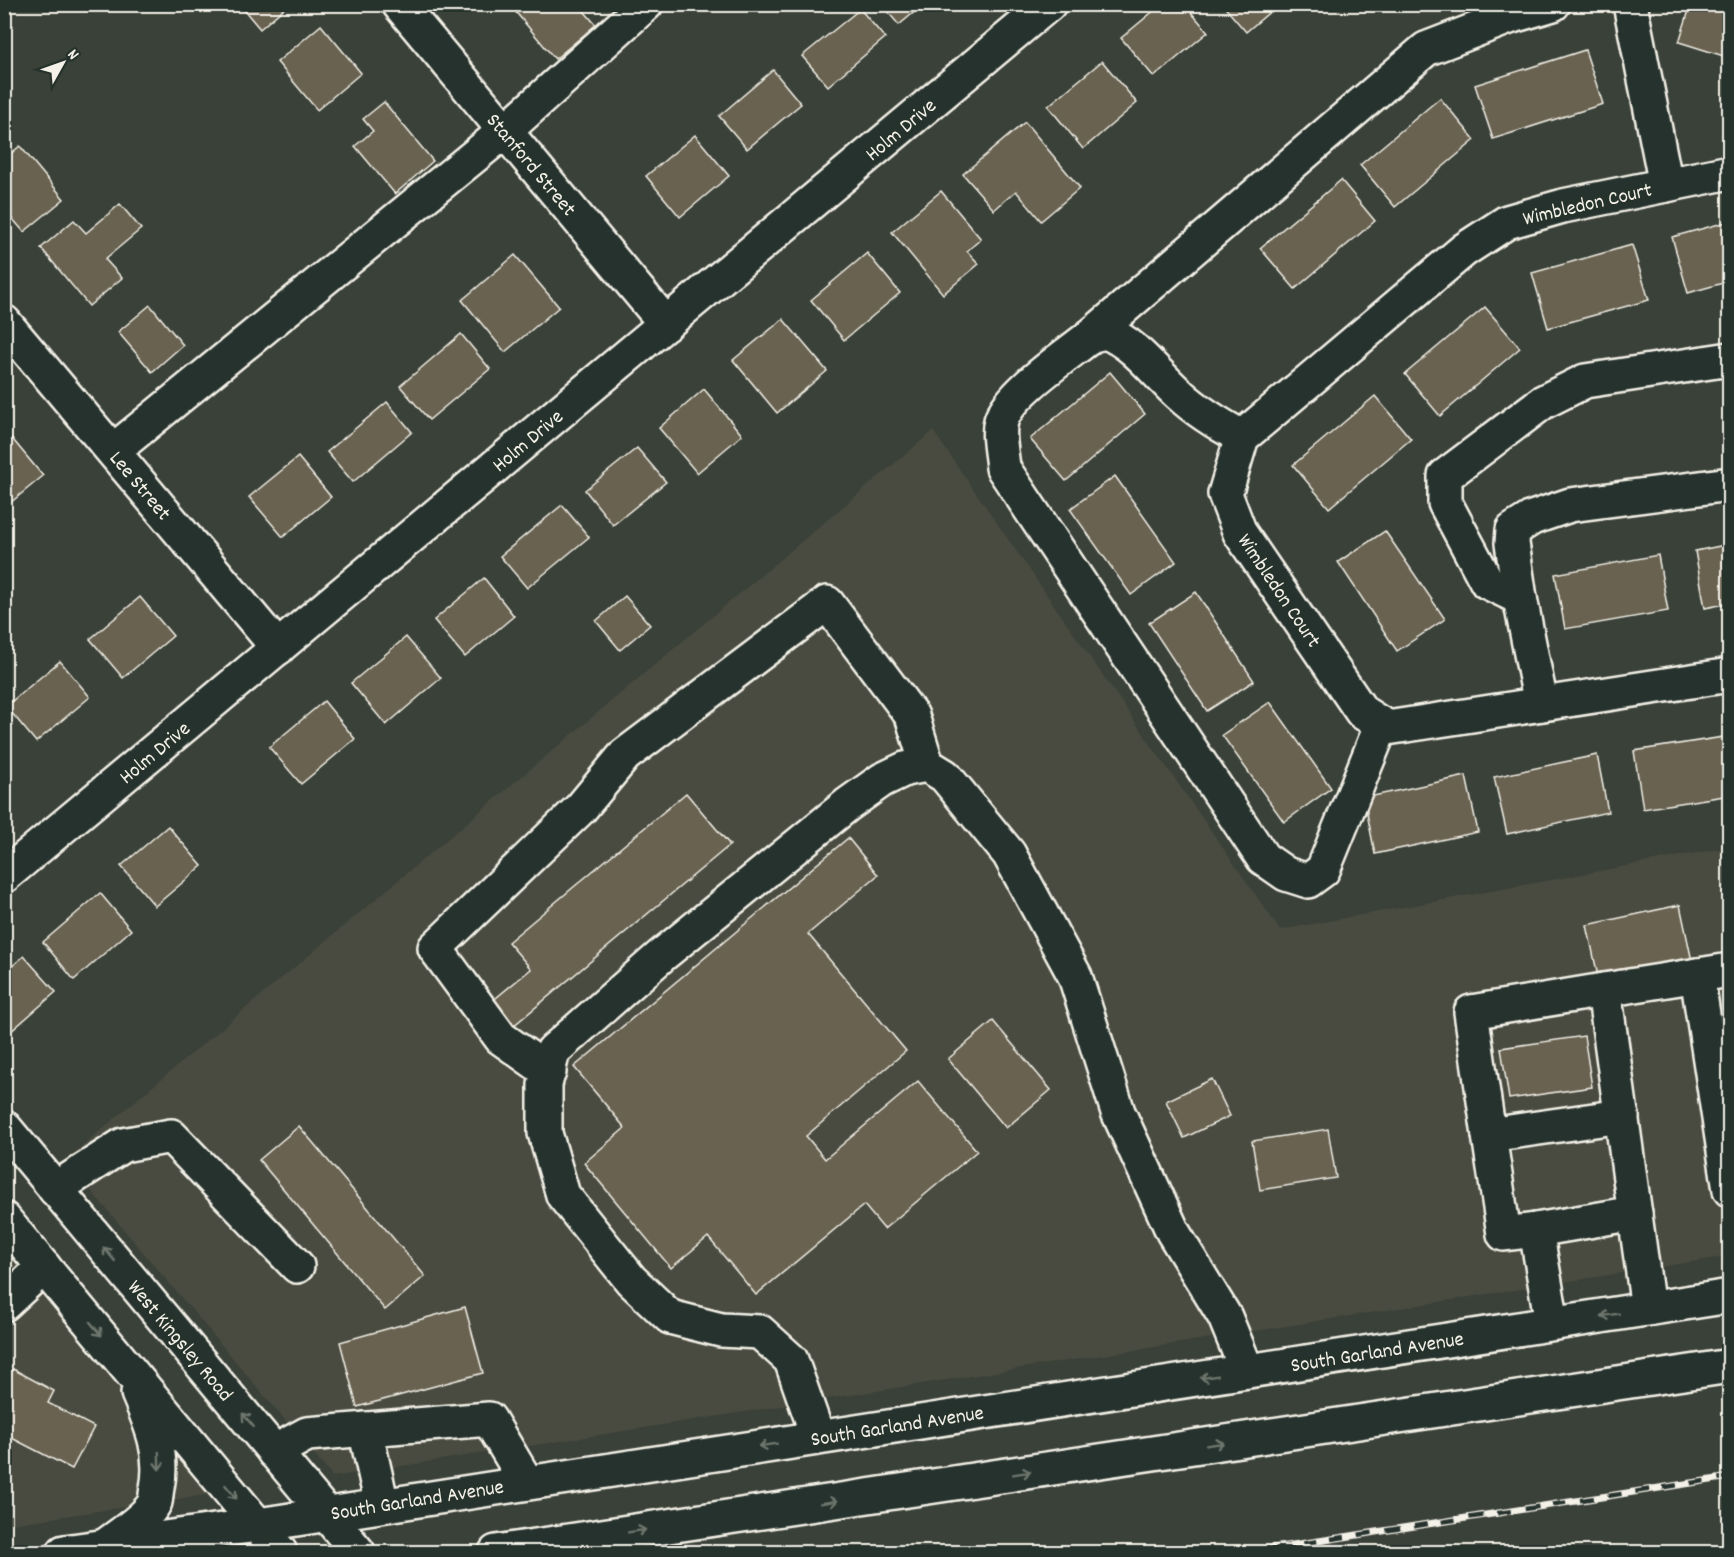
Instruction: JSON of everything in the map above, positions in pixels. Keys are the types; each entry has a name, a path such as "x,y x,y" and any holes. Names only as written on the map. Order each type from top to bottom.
{"street":[{"name":"Stanford Street","path":"399,4 666,324"},
{"path":"113,451 505,131 646,4"},
{"name":"Holm Drive","path":"4,876 1049,4"},
{"path":"1553,4 1509,17 1426,49 1009,404 1001,422 1000,442 1003,468 1263,858 1286,874 1308,880 1323,870 1382,724 1386,728 1730,675"},
{"path":"1630,4 1666,185"},
{"name":"Wimbledon Court","path":"1382,724 1362,712 1240,532 1225,494 1242,437 1464,250 1507,222 1563,206 1730,172"},
{"name":"Lee Street","path":"4,322 278,648"},
{"path":"1092,335 1106,332 1132,346 1180,396 1223,427 1242,437"},
{"path":"1520,598 1487,582 1445,503 1445,476 1543,402 1585,381 1730,359"},
{"path":"1541,704 1520,598 1512,543 1513,530 1532,518 1570,505 1730,484"},
{"path":"549,1072 501,1038 435,948 581,808 625,754 827,603 912,716 927,765 945,776 1009,854 1075,976 1118,1112 1173,1232 1225,1317 1246,1371"},
{"path":"818,1437 791,1360 759,1332 722,1330 670,1317 631,1280 563,1196 545,1133 545,1085 553,1051 661,956 837,812 882,780 905,769 927,765"},
{"path":"1635,1213 1504,1234 1471,1012 1730,970"},
{"path":"1696,975 1730,1190"},
{"path":"1604,990 1648,1309"},
{"path":"1489,1135 1622,1116"},
{"name":"West Kingsley Road","path":"4,1127 358,1552"},
{"path":"55,1189 123,1145 171,1136 297,1266"},
{"path":"4,1220 280,1552"},
{"path":"1536,1230 1552,1323"},
{"path":"4,1304 44,1267"},
{"name":"South Garland Avenue","path":"64,1552 258,1525 1730,1296"},
{"path":"105,1546 142,1517 155,1502 158,1483 160,1455 152,1425 127,1366"},
{"path":"496,1552 1730,1366"},
{"path":"274,1452 307,1434 489,1419 527,1483"},
{"path":"365,1430 382,1505"}],"shaded area":[{"path":"933,431 1280,930 1729,847 1729,1256 333,1477 65,1160"},
{"path":"5,1239 218,1493 5,1525"}],"building":[{"path":"239,4 289,4 260,29"},
{"path":"520,4 578,4 596,25 555,59 514,10"},
{"path":"881,4 924,4 899,25"},
{"path":"1162,4 1184,4 1208,32 1154,77 1121,38"},
{"path":"1222,4 1279,4 1246,32"},
{"path":"1691,4 1730,4 1730,58 1679,42"},
{"path":"860,9 885,38 828,86 802,56"},
{"path":"321,25 361,73 317,110 277,62"},
{"path":"1585,50 1603,104 1493,139 1475,85"},
{"path":"1102,61 1137,103 1083,149 1048,106"},
{"path":"773,70 801,104 747,149 719,116"},
{"path":"1440,98 1475,140 1395,207 1360,165"},
{"path":"384,102 433,161 395,194 355,146 373,131 363,119"},
{"path":"1025,122 1080,188 1041,221 1016,191 994,210 963,174"},
{"path":"695,135 729,176 680,217 646,176"},
{"path":"20,146 64,199 24,232 4,209 4,159"},
{"path":"1341,180 1375,221 1295,289 1260,248"},
{"path":"941,191 981,239 967,251 979,264 943,294 892,232"},
{"path":"120,204 141,229 105,259 122,278 89,306 41,248 74,220 86,233"},
{"path":"1730,221 1730,281 1688,293 1672,237"},
{"path":"1632,245 1649,300 1548,328 1532,273"},
{"path":"867,253 900,293 844,340 811,300"},
{"path":"515,255 559,307 505,352 462,300"},
{"path":"150,305 183,345 152,372 118,332"},
{"path":"1485,307 1520,348 1440,416 1405,374"},
{"path":"783,319 827,371 777,413 733,360"},
{"path":"461,334 490,369 429,420 400,386"},
{"path":"1110,372 1145,414 1066,481 1030,439"},
{"path":"704,389 742,435 697,473 659,428"},
{"path":"1375,396 1411,439 1329,508 1293,465"},
{"path":"387,402 412,432 353,482 327,452"},
{"path":"4,429 43,476 4,508"},
{"path":"637,448 666,482 613,525 585,490"},
{"path":"298,457 331,497 283,537 249,497"},
{"path":"1115,476 1176,562 1131,595 1070,509"},
{"path":"562,505 589,537 527,588 500,556"},
{"path":"1385,531 1445,619 1397,651 1338,562"},
{"path":"1730,544 1730,603 1705,608 1695,551"},
{"path":"1658,555 1668,611 1565,629 1555,574"},
{"path":"484,578 514,616 465,657 434,620"},
{"path":"1196,592 1254,681 1207,711 1149,623"},
{"path":"625,596 650,625 620,650 596,621"},
{"path":"140,597 173,636 123,678 90,639"},
{"path":"406,637 441,678 386,725 351,683"},
{"path":"60,661 90,697 36,742 6,706"},
{"path":"324,701 355,739 301,784 269,747"},
{"path":"1270,702 1331,788 1284,822 1222,735"},
{"path":"1730,736 1730,795 1643,809 1634,751"},
{"path":"1597,755 1608,812 1507,834 1494,777"},
{"path":"1466,776 1478,832 1375,854 1364,798"},
{"path":"686,793 730,845 506,1032 485,1007 531,969 508,942"},
{"path":"168,826 202,866 155,906 121,866"},
{"path":"848,838 878,875 808,934 906,1051 806,1136 825,1159 918,1081 977,1151 884,1229 864,1205 756,1295 708,1237 671,1268 584,1163 625,1128 574,1067"},
{"path":"100,893 131,930 74,980 43,942"},
{"path":"1680,905 1693,966 1600,986 1587,925"},
{"path":"24,956 56,992 9,1033 4,1028 4,973"},
{"path":"993,1021 1051,1090 1006,1128 948,1059"},
{"path":"1584,1036 1592,1087 1509,1099 1501,1048"},
{"path":"1212,1079 1230,1116 1184,1138 1166,1101"},
{"path":"299,1126 425,1276 385,1310 259,1160"},
{"path":"1328,1129 1336,1178 1260,1190 1252,1141"},
{"path":"465,1307 483,1373 357,1407 340,1342"},
{"path":"13,1369 54,1391 48,1403 94,1427 72,1469 4,1434 4,1385"}],"railway":[{"path":"1248,1552 1730,1477"}]}
